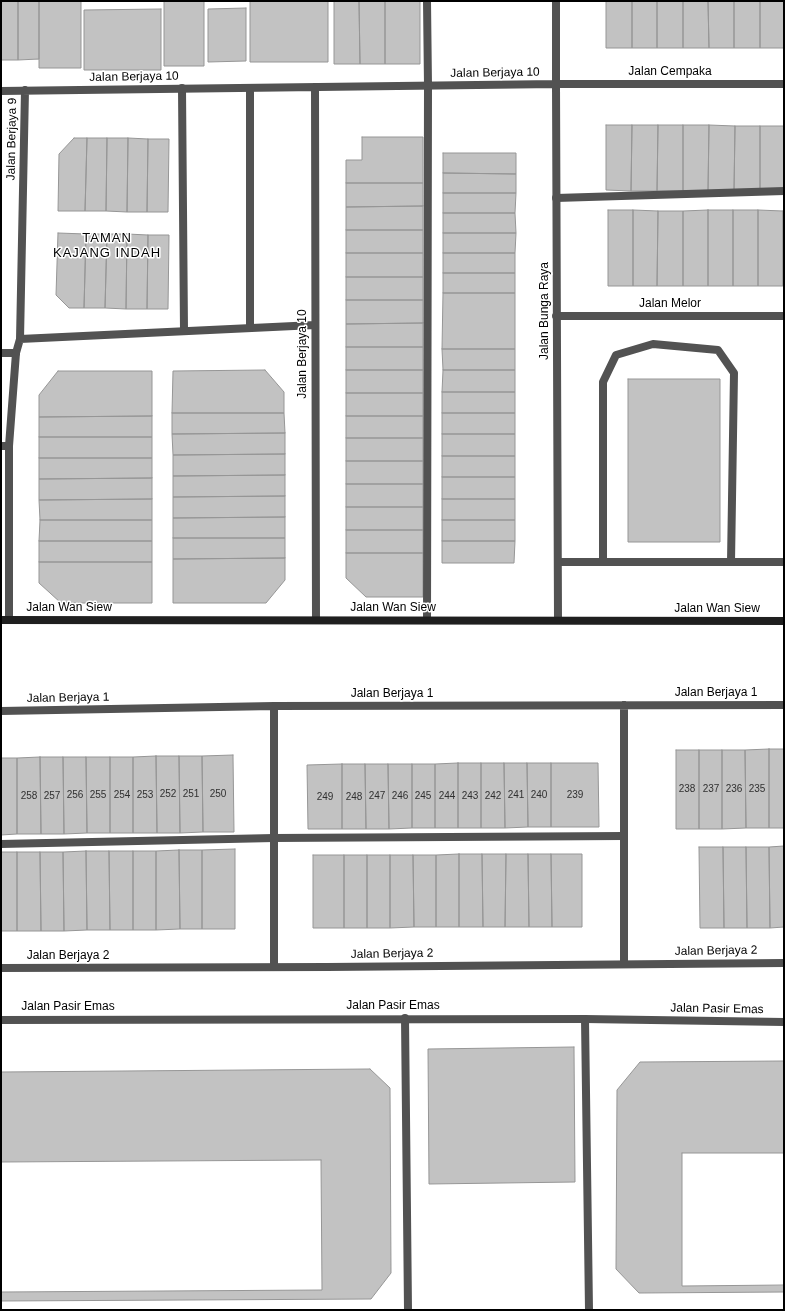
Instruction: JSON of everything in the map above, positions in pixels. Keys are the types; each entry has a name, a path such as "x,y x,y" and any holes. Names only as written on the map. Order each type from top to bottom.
{"street":[{"path":"426,620 427,1"},
{"name":"Jalan Bunga Raya","path":"556,1 558,620"},
{"name":"Jalan Berjaya 10","path":"1,91 556,84"},
{"name":"Jalan Cempaka","path":"556,84 784,84"},
{"name":"Jalan Berjaya 10","path":"315,87 316,620"},
{"path":"182,88 184,331"},
{"path":"250,88 250,328"},
{"name":"Jalan Berjaya 9","path":"5,620 5,446 16,353 20,339 26,90"},
{"path":"556,198 784,191"},
{"name":"Jalan Melor","path":"556,316 784,316"},
{"path":"20,339 315,325"},
{"path":"603,562 603,382 616,355 653,344 718,350 734,373 731,562"},
{"path":"1,353 16,353"},
{"path":"558,562 784,562"},
{"name":"Jalan Wan Siew","path":"5,620 784,621"},
{"path":"624,705 624,964"},
{"name":"Jalan Berjaya 1","path":"1,711 274,706 784,705"},
{"path":"274,706 274,967"},
{"path":"1,844 274,838 624,836"},
{"name":"Jalan Berjaya 2","path":"1,968 784,963"},
{"path":"405,1018 408,1310"},
{"name":"Jalan Pasir Emas","path":"1,1020 405,1018 784,1022"},
{"path":"585,1019 589,1310"}],"building":[{"path":"1,1 18,1 18,60 1,60"},
{"path":"18,1 39,1 39,59 18,60"},
{"path":"39,1 81,1 81,68 39,68"},
{"path":"164,1 204,1 204,66 164,66"},
{"path":"250,1 328,1 328,62 250,62"},
{"path":"334,1 359,1 360,64 334,64"},
{"path":"359,1 385,1 385,64 360,64"},
{"path":"385,1 420,1 420,64 385,64"},
{"path":"606,1 632,1 632,48 606,48"},
{"path":"632,1 657,1 657,48 632,48"},
{"path":"657,1 683,1 683,48 657,48"},
{"path":"683,1 708,1 709,48 683,48"},
{"path":"708,1 734,1 734,48 709,48"},
{"path":"734,1 760,1 760,48 734,48"},
{"path":"760,1 784,1 784,48 760,48"},
{"path":"246,8 246,61 208,62 208,9"},
{"path":"161,9 161,70 84,70 84,10"},
{"path":"606,125 632,125 631,191 606,190"},
{"path":"632,125 658,125 657,191 631,191"},
{"path":"658,125 683,125 683,191 657,191"},
{"path":"683,125 709,125 708,191 683,191"},
{"path":"709,125 735,126 734,191 708,191"},
{"path":"735,126 760,126 760,191 734,191"},
{"path":"760,126 784,126 784,191 760,191"},
{"path":"362,137 423,137 423,183 346,183 346,160 362,160"},
{"path":"74,138 87,138 85,211 58,211 59,154"},
{"path":"87,138 107,138 106,211 85,211"},
{"path":"107,138 128,138 127,212 106,211"},
{"path":"128,138 148,139 147,212 127,212"},
{"path":"148,139 169,139 168,212 147,212"},
{"path":"443,153 516,153 516,174 443,173"},
{"path":"443,173 516,174 516,193 443,193"},
{"path":"346,183 423,183 423,206 346,207"},
{"path":"443,193 516,193 515,213 443,213"},
{"path":"423,206 423,230 346,230 346,207"},
{"path":"608,210 633,210 633,286 608,286"},
{"path":"633,210 658,211 657,286 633,286"},
{"path":"708,210 733,210 733,286 708,286"},
{"path":"708,210 708,286 683,286 683,211"},
{"path":"733,210 758,210 758,286 733,286"},
{"path":"758,210 783,211 783,286 758,286"},
{"path":"658,211 683,211 683,286 657,286"},
{"path":"784,211 784,286 783,286"},
{"path":"443,213 515,213 516,233 443,233"},
{"path":"346,230 423,230 423,253 346,253"},
{"path":"58,233 86,234 84,308 69,308 56,295"},
{"path":"443,233 516,233 515,253 443,253"},
{"path":"86,234 107,234 105,308 84,308"},
{"path":"107,234 127,234 126,309 105,308"},
{"path":"127,234 148,235 147,309 126,309"},
{"path":"148,235 169,235 168,309 147,309"},
{"path":"346,253 423,253 423,277 346,277"},
{"path":"443,253 515,253 515,273 443,273"},
{"path":"443,273 515,273 515,293 443,293"},
{"path":"346,277 423,277 423,300 346,300"},
{"path":"443,293 515,293 515,349 442,349"},
{"path":"346,300 423,300 423,323 346,324"},
{"path":"423,323 423,347 346,347 346,324"},
{"path":"346,347 423,347 423,370 346,370"},
{"path":"442,349 515,349 515,370 443,370"},
{"path":"265,370 284,392 284,413 172,413 173,371"},
{"path":"346,370 423,370 423,393 346,393"},
{"path":"443,370 515,370 515,392 442,392"},
{"path":"58,371 152,371 152,416 39,417 39,395"},
{"path":"628,379 720,379 720,542 628,542"},
{"path":"442,392 515,392 515,413 442,413"},
{"path":"346,393 423,393 423,416 346,416"},
{"path":"172,413 284,413 285,433 172,434"},
{"path":"442,413 515,413 515,434 442,434"},
{"path":"152,416 152,437 39,437 39,417"},
{"path":"346,416 423,416 423,438 346,438"},
{"path":"285,433 285,454 173,455 172,434"},
{"path":"442,434 515,434 515,456 442,456"},
{"path":"39,437 152,437 152,458 39,458"},
{"path":"346,438 423,438 423,461 346,461"},
{"path":"285,454 285,475 173,476 173,455"},
{"path":"442,456 515,456 515,477 442,477"},
{"path":"39,458 152,458 152,478 39,479"},
{"path":"346,461 423,461 423,484 346,484"},
{"path":"285,475 285,496 173,497 173,476"},
{"path":"442,477 515,477 515,499 442,499"},
{"path":"152,478 152,499 39,500 39,479"},
{"path":"346,484 423,484 423,507 346,507"},
{"path":"285,496 285,517 173,518 173,497"},
{"path":"152,499 152,520 40,520 39,500"},
{"path":"442,499 515,499 515,520 442,520"},
{"path":"346,507 423,507 423,530 346,530"},
{"path":"285,517 285,538 173,538 173,518"},
{"path":"40,520 152,520 152,541 39,541"},
{"path":"442,520 515,520 515,541 442,541"},
{"path":"346,530 423,530 423,553 346,553"},
{"path":"173,538 285,538 285,558 173,559"},
{"path":"39,541 152,541 152,562 39,562"},
{"path":"442,541 515,541 514,563 442,563"},
{"path":"346,553 423,553 423,597 366,597 346,578"},
{"path":"285,558 285,580 266,603 173,603 173,559"},
{"path":"39,562 152,562 152,603 61,603 39,583"},
{"path":"769,749 769,828 746,828 745,750"},
{"path":"769,749 784,749 784,828 769,828"},
{"path":"676,750 699,750 699,829 676,829"},
{"path":"699,750 722,750 722,829 699,829"},
{"path":"722,750 745,750 746,828 722,829"},
{"path":"233,755 234,832 203,832 202,756"},
{"path":"156,756 179,756 180,833 157,833"},
{"path":"156,756 157,833 133,833 133,757"},
{"path":"179,756 202,756 203,832 180,833"},
{"path":"40,757 63,757 64,834 41,834"},
{"path":"40,757 41,834 17,834 17,758"},
{"path":"63,757 86,757 87,833 64,834"},
{"path":"86,757 110,757 110,833 87,833"},
{"path":"110,757 133,757 133,833 110,833"},
{"path":"1,758 17,758 17,834 1,835"},
{"path":"458,763 458,828 435,828 435,764"},
{"path":"458,763 481,763 481,828 458,828"},
{"path":"481,763 504,763 505,828 481,828"},
{"path":"504,763 527,763 528,827 505,828"},
{"path":"527,763 551,763 551,827 528,827"},
{"path":"551,763 598,763 599,827 551,827"},
{"path":"342,764 342,829 308,829 307,765"},
{"path":"342,764 365,764 366,829 342,829"},
{"path":"365,764 388,764 389,829 366,829"},
{"path":"388,764 412,764 412,828 389,829"},
{"path":"412,764 435,764 435,828 412,828"},
{"path":"784,846 784,927 770,928 769,847"},
{"path":"699,847 723,847 724,928 700,928"},
{"path":"723,847 746,847 747,928 724,928"},
{"path":"746,847 769,847 770,928 747,928"},
{"path":"235,849 235,929 202,929 202,850"},
{"path":"179,850 202,850 202,929 180,929"},
{"path":"179,850 180,929 156,930 156,851"},
{"path":"86,851 109,851 110,930 87,930"},
{"path":"86,851 87,930 64,931 63,852"},
{"path":"109,851 133,851 133,930 110,930"},
{"path":"133,851 156,851 156,930 133,930"},
{"path":"1,852 17,852 17,931 1,931"},
{"path":"17,852 40,852 41,931 17,931"},
{"path":"40,852 63,852 64,931 41,931"},
{"path":"459,854 482,854 483,927 459,927"},
{"path":"459,854 459,927 436,927 436,855"},
{"path":"482,854 506,854 505,927 483,927"},
{"path":"506,854 528,854 529,927 505,927"},
{"path":"528,854 551,854 552,927 529,927"},
{"path":"551,854 582,854 582,927 552,927"},
{"path":"313,855 344,855 344,928 313,928"},
{"path":"344,855 367,855 367,928 344,928"},
{"path":"367,855 390,855 390,928 367,928"},
{"path":"390,855 413,855 414,927 390,928"},
{"path":"413,855 436,855 436,927 414,927"},
{"path":"574,1047 575,1182 429,1184 428,1049"},
{"path":"784,1061 784,1292 639,1293 616,1269 617,1090 640,1062"},
{"path":"370,1069 390,1088 391,1273 371,1299 1,1301 1,1072"},
{"path":"682,1153 784,1153 784,1285 682,1286"},
{"path":"321,1160 322,1290 1,1292 1,1162"}],"district":[{"name":"TAMAN KAJANG INDAH","path":"107,246"}]}
